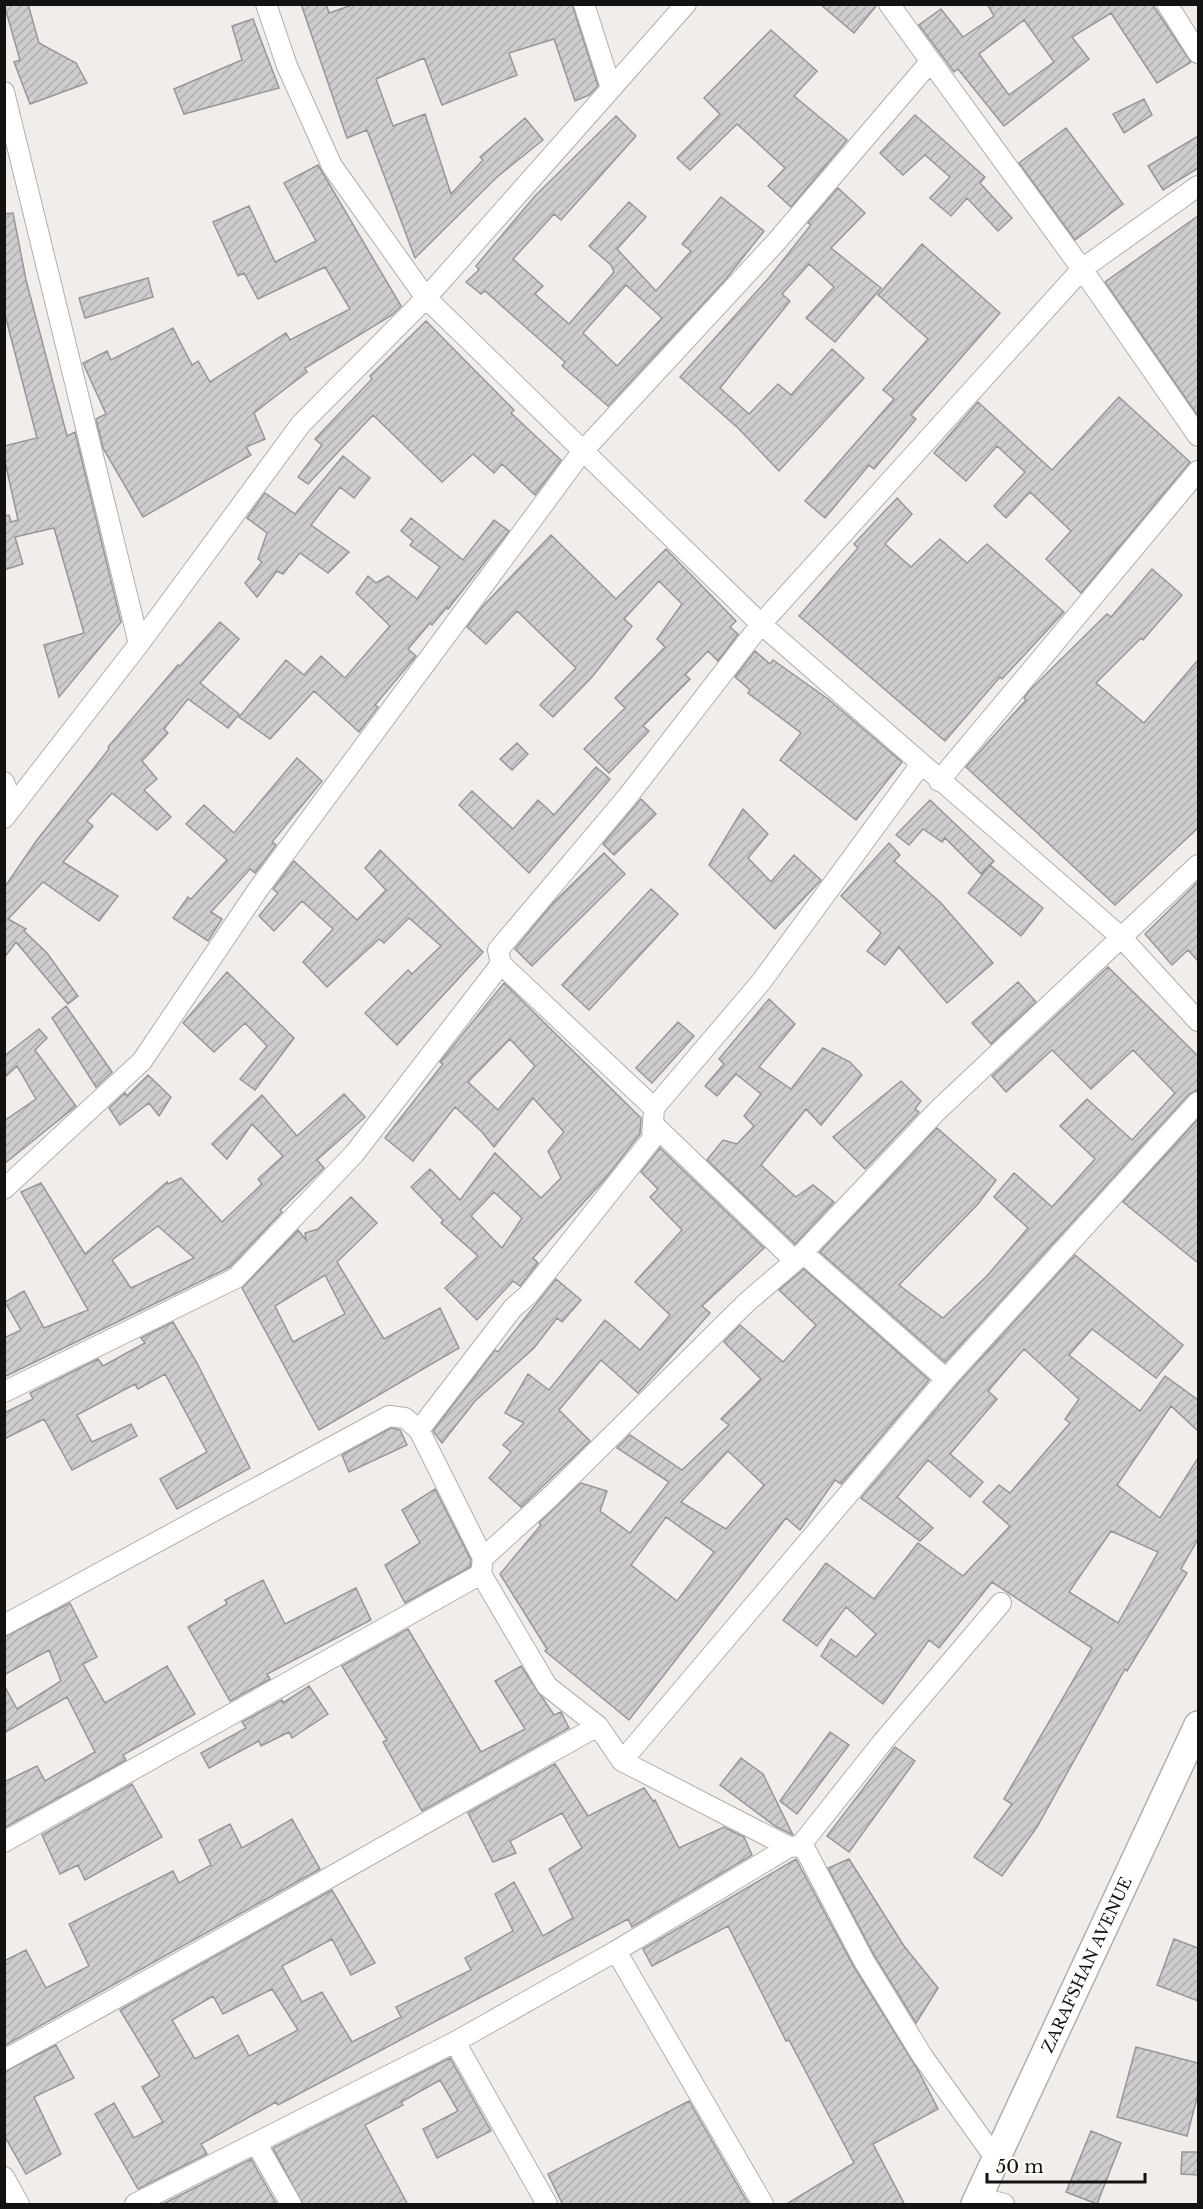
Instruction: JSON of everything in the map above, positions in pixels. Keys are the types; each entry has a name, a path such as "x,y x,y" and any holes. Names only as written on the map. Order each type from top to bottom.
{"main road":[{"name":"ZARAFSHAN AVENUE","path":"976,2201 1198,1725"}],"street":[{"path":"266,4 287,66 332,166 426,298 761,624 1121,937 1198,1021"},
{"path":"584,4 611,88"},
{"path":"9,812 139,644 301,424 426,298 686,4"},
{"path":"890,4 1082,269 1198,436"},
{"path":"1167,4 1198,53"},
{"path":"4,1189 142,1061 259,888 582,452 762,258 930,62"},
{"path":"4,92 139,644"},
{"path":"946,1379 799,1257 653,1116 501,964 498,950 628,796 761,624 1082,269 1198,186"},
{"path":"939,781 1198,471"},
{"path":"419,1430 513,1308 528,1295 652,1139 653,1116 761,982 921,764"},
{"path":"4,782 9,812"},
{"path":"4,1842 482,1566 747,1302 799,1257 937,1111 1198,865"},
{"path":"4,1392 236,1278 354,1154 501,964"},
{"path":"622,1761 946,1379 1198,1102"},
{"path":"4,1625 389,1416 405,1418 419,1430 482,1566 547,1686 598,1726 622,1761 806,1851 864,1961 923,2056 996,2159"},
{"path":"135,2205 455,2042 616,1951 794,1846 1001,1603"},
{"path":"4,2060 197,1954 343,1868 598,1726"},
{"path":"616,1951 763,2205"},
{"path":"455,2042 547,2205"},
{"path":"256,2143 291,2205"},
{"path":"4,2177 19,2205"},
{"path":"976,2201 1004,2205"}],"building":[{"path":"4,4 28,4 39,43 76,63 87,83 30,104 14,62 20,60"},
{"path":"301,4 326,4 329,13 355,4 572,4 598,86 589,95 575,101 554,39 509,53 517,75 442,105 424,58 376,79 393,126 425,114 451,194 483,160 480,157 525,118 543,140 497,177 415,258 367,130 347,138"},
{"path":"820,4 877,4 877,5 854,33"},
{"path":"987,4 1152,4 1191,62 1157,83 1111,13 1072,37 1089,59 1004,126 958,69 954,72 919,25 941,9 963,37 994,16","holes":["1024,20 1054,62 1009,95 979,54"]},
{"path":"253,19 279,88 184,114 174,89 242,60 232,26"},
{"path":"771,30 817,71 794,96 847,140 791,207 768,186 785,168 737,124 690,170 677,158 720,114 704,98"},
{"path":"1144,99 1152,115 1124,133 1113,114"},
{"path":"915,115 985,177 980,183 1012,218 998,231 967,198 951,216 930,198 950,177 925,155 903,175 880,153"},
{"path":"616,116 636,136 561,220 554,214 513,259 543,286 535,294 569,324 614,272 611,265 589,246 629,202 646,217 617,249 656,291 691,251 682,244 721,197 764,231 725,280 608,406 562,366 565,362 485,291 481,294 466,282 479,270 476,266 535,196","holes":["626,285 662,318 617,366 583,333"]},
{"path":"1066,128 1123,204 1075,240 1019,163"},
{"path":"1198,136 1198,168 1163,190 1148,166"},
{"path":"318,165 401,306 392,315 305,368 307,372 254,413 265,439 246,447 251,455 143,517 103,448 96,419 106,414 83,363 107,351 111,360 173,328 192,365 198,361 210,382 286,333 290,340 350,309 325,267 258,299 244,273 238,276 213,222 249,206 275,262 316,241 284,183"},
{"path":"838,188 865,213 831,248 881,288 835,342 806,318 834,287 809,264 782,294 790,301 720,388 749,414 778,384 791,395 832,349 864,378 779,471 738,428 680,377 768,279 811,225 808,223"},
{"path":"13,213 26,280 67,436 75,432 121,622 59,697 44,645 84,633 54,528 15,537 23,564 4,570 4,516 9,515 11,522 18,520 4,457 4,446 37,438 4,311 4,214"},
{"path":"1198,216 1198,416 1105,282"},
{"path":"922,244 1000,313 911,415 916,419 874,469 869,465 825,518 805,501 894,399 883,390 928,339 878,295"},
{"path":"148,278 153,297 85,318 79,298"},
{"path":"426,321 514,410 511,413 561,460 535,495 502,464 494,473 473,454 442,482 373,415 308,484 298,477 322,445 315,439 372,379 370,376"},
{"path":"1119,397 1190,462 1081,593 1046,559 1071,531 1030,492 1006,518 994,506 1025,472 997,446 966,481 934,453 978,402 1052,470"},
{"path":"343,456 370,478 354,498 340,487 311,525 349,552 328,573 300,553 283,574 277,571 257,597 245,583 262,562 258,559 267,533 247,518 265,493 295,514"},
{"path":"897,498 912,514 885,544 911,567 940,539 967,563 987,544 1064,612 1002,679 1000,677 945,741 799,616 858,548 854,544"},
{"path":"411,518 463,560 494,520 509,531 448,609 447,607 432,625 430,623 408,649 416,656 375,705 378,707 359,732 314,691 270,739 239,717 286,660 304,675 321,656 345,678 390,626 356,593 368,576 376,583 388,576 417,599 440,567 410,545 413,541 401,531"},
{"path":"551,535 616,599 666,549 736,621 730,627 738,634 718,661 708,651 685,675 690,679 643,726 649,731 609,773 584,749 625,708 615,698 665,647 657,639 682,604 659,581 624,619 632,626 592,677 553,717 540,705 576,668 517,611 486,644 467,627 482,607"},
{"path":"1152,569 1182,595 1143,640 1141,638 1096,683 1144,723 1198,660 1198,828 1115,905 966,767 1026,700 1024,698 1029,691 1107,614 1111,617"},
{"path":"220,622 239,639 200,683 239,714 228,728 188,699 164,729 168,733 142,761 157,779 144,790 171,817 157,830 112,793 87,821 93,826 63,862 118,896 99,921 43,882 8,919 26,929 24,931 47,953 78,996 68,1004 16,942 4,958 4,888 37,840 109,749 108,747 178,665 180,666"},
{"path":"755,651 770,664 773,660 828,699 902,762 856,820 780,760 801,733 748,693 750,690 735,677"},
{"path":"517,743 528,754 512,770 500,759"},
{"path":"297,758 322,781 272,842 276,845 255,873 250,869 211,912 222,919 208,941 173,918 188,897 191,899 227,860 186,824 204,805 234,833"},
{"path":"596,767 610,779 529,873 459,805 472,791 513,829 538,800 554,815"},
{"path":"641,799 656,814 614,855 603,844"},
{"path":"930,800 994,861 981,874 945,838 942,842 923,829 909,845 896,835"},
{"path":"743,809 768,834 748,858 771,882 794,855 821,880 775,929 709,865"},
{"path":"889,843 900,855 894,861 941,903 993,963 947,1003 899,947 885,965 867,951 881,933 841,896"},
{"path":"380,850 483,952 397,1045 365,1013 408,970 412,974 441,946 409,918 384,943 379,939 327,987 303,962 333,929 302,901 274,931 259,916 278,893 273,889 294,861 357,920 386,890 365,868"},
{"path":"604,853 625,874 532,966 515,949 553,903"},
{"path":"990,865 1043,908 1021,936 968,893"},
{"path":"1198,882 1198,961 1188,950 1172,965 1145,934"},
{"path":"651,889 678,914 589,1010 562,985"},
{"path":"1108,967 1198,1056 1198,1090 1189,1094 945,1362 820,1252 937,1128 996,1180 978,1204 899,1285 943,1318 987,1276 1028,1228 994,1197 1014,1173 1052,1207 1095,1159 1060,1126 1087,1099 1132,1140 1175,1093 1133,1050 1091,1089 1052,1050 1006,1092 992,1076"},
{"path":"227,972 294,1038 255,1090 240,1079 267,1046 245,1023 214,1052 183,1023"},
{"path":"1018,982 1036,1002 991,1044 972,1023"},
{"path":"504,983 641,1118 640,1134 605,1179 533,1258 538,1263 520,1286 513,1281 477,1320 445,1288 478,1256 441,1223 443,1220 411,1187 430,1169 460,1200 495,1153 541,1198 561,1178 548,1151 564,1132 533,1098 494,1147 482,1132 455,1107 413,1161 385,1138 443,1064 440,1062","holes":["510,1039 535,1066 498,1110 468,1082","494,1192 522,1218 502,1248 471,1216"]},
{"path":"769,999 795,1024 759,1067 791,1089 823,1048 850,1062 862,1075 821,1125 806,1109 761,1165 796,1197 813,1185 834,1202 795,1244 707,1160 723,1140 737,1144 754,1126 744,1116 761,1094 736,1074 717,1096 705,1086 724,1064 719,1059"},
{"path":"66,1006 112,1072 96,1087 52,1018"},
{"path":"678,1022 694,1036 652,1083 636,1068"},
{"path":"39,1029 47,1038 35,1050 76,1106 4,1164 4,1121 36,1099 17,1066 4,1078 4,1056"},
{"path":"148,1075 171,1097 159,1116 149,1103 120,1125 109,1108 125,1093 127,1096"},
{"path":"901,1081 921,1101 915,1109 919,1112 865,1169 833,1137"},
{"path":"344,1094 365,1117 317,1160 324,1168 280,1210 282,1212 230,1267 4,1377 4,1338 21,1330 5,1302 24,1291 44,1328 88,1310 21,1192 41,1183 85,1254 167,1182 168,1184 181,1178 222,1222 262,1184 258,1179 283,1156 252,1124 227,1159 212,1144 262,1095 297,1136","holes":["158,1226 194,1258 131,1288 112,1260"]},
{"path":"1198,1119 1198,1263 1123,1202"},
{"path":"660,1148 764,1248 702,1306 710,1313 638,1393 601,1360 559,1410 590,1441 521,1507 489,1478 511,1452 503,1445 524,1423 505,1413 528,1374 549,1390 605,1320 640,1350 670,1315 635,1282 682,1230 650,1197 658,1189 641,1172"},
{"path":"351,1197 377,1223 337,1262 384,1339 440,1308 459,1348 319,1430 242,1288 298,1230 306,1240 305,1233 318,1229","holes":["325,1275 345,1314 293,1342 275,1306"]},
{"path":"1075,1255 1183,1345 1156,1378 1092,1329 1069,1355 1140,1411 1165,1376 1198,1400 1198,1431 1171,1406 1117,1485 1160,1518 1198,1458 1198,1539 1181,1569 1187,1573 1127,1671 1125,1669 1037,1827 1002,1876 974,1857 1012,1804 1004,1799 1092,1648 992,1582 939,1648 929,1640 883,1704 821,1656 831,1639 856,1657 876,1634 846,1607 817,1646 783,1620 826,1563 874,1599 918,1543 963,1576 1010,1526 983,1502 999,1485 1010,1493 1070,1423 1065,1419 1079,1399 1024,1349 988,1391 997,1399 950,1454 983,1482 970,1497 928,1460 897,1497 933,1528 920,1541 861,1498 955,1387","holes":["1111,1531 1158,1552 1118,1623 1069,1592"]},
{"path":"804,1269 929,1380 841,1484 835,1480 800,1530 786,1518 629,1720 545,1651 547,1649 500,1574 541,1525 539,1523 581,1483 607,1491 600,1511 630,1533 669,1482 617,1448 630,1435 682,1470 729,1425 721,1419 761,1379 724,1342 740,1325 783,1362 816,1325 779,1290","holes":["728,1451 764,1485 726,1529 681,1502","666,1517 714,1552 677,1601 631,1565"]},
{"path":"556,1279 581,1300 562,1322 557,1318 534,1348 475,1401 442,1443 433,1431 495,1350 498,1352"},
{"path":"173,1322 197,1363 250,1468 177,1509 160,1479 207,1452 165,1374 138,1389 135,1384 77,1415 92,1442 131,1424 137,1436 72,1470 44,1419 4,1439 4,1413 33,1399 30,1393 98,1359 103,1366 145,1343 141,1338"},
{"path":"391,1428 400,1430 407,1445 349,1472 342,1455"},
{"path":"435,1489 471,1560 470,1567 405,1603 385,1565 420,1543 402,1510"},
{"path":"263,1580 285,1624 356,1588 371,1620 267,1674 270,1679 230,1701 188,1627 227,1604 225,1600"},
{"path":"70,1603 97,1657 83,1664 105,1703 167,1666 195,1714 123,1755 126,1760 4,1828 4,1782 37,1766 45,1781 95,1752 67,1697 4,1733 4,1685 17,1709 61,1681 49,1650 4,1675 4,1637"},
{"path":"408,1629 481,1752 525,1729 495,1681 521,1666 554,1715 561,1712 569,1728 422,1811 383,1742 387,1740 342,1666"},
{"path":"309,1686 328,1714 292,1738 289,1732 261,1746 259,1741 209,1768 201,1753 246,1728 242,1722 282,1700 283,1703"},
{"path":"830,1732 849,1745 797,1814 780,1801"},
{"path":"895,1747 915,1761 849,1852 827,1836"},
{"path":"741,1758 763,1774 793,1835 775,1826 720,1785"},
{"path":"555,1764 588,1816 644,1788 653,1801 655,1800 679,1848 724,1827 744,1837 752,1855 632,1927 628,1919 278,2105 276,2102 201,2144 207,2154 138,2189 95,2114 114,2103 134,2138 163,2122 142,2087 160,2076 120,2010 332,1890 375,1963 351,1975 332,1939 282,1966 302,2002 322,1992 352,2042 401,2017 396,2007 471,1970 465,1958 513,1931 495,1894 514,1882 543,1936 573,1918 549,1869 582,1848 562,1813 510,1841 516,1853 493,1862 468,1813","holes":["272,1989 298,2030 249,2056 238,2035 195,2059 172,2020 213,1996 223,2014"]},
{"path":"132,1784 162,1837 85,1880 78,1865 60,1874 42,1835"},
{"path":"292,1819 320,1869 4,2046 4,1961 26,1950 46,1988 89,1966 69,1924 173,1871 179,1883 211,1865 199,1840 230,1824 242,1848"},
{"path":"796,1859 854,1967 918,2070 938,2109 873,2144 905,2205 785,2205 854,2163 789,2040 786,2041 728,1926 652,1966 643,1949"},
{"path":"849,1859 904,1946 938,1988 916,2023 874,1955 828,1868"},
{"path":"1174,1939 1198,1948 1198,2001 1157,1985"},
{"path":"56,2045 74,2078 34,2097 61,2154 26,2174 4,2135 4,2072"},
{"path":"1136,2047 1198,2063 1198,2094 1187,2136 1117,2117"},
{"path":"450,2058 491,2131 437,2158 423,2129 458,2111 440,2080 401,2102 403,2105 365,2125 408,2205 303,2205 273,2148"},
{"path":"689,2101 749,2205 563,2205 548,2174"},
{"path":"1091,2131 1121,2143 1097,2204 1066,2192"},
{"path":"1182,2152 1198,2152 1198,2175 1181,2174"},
{"path":"251,2159 277,2205 161,2205"}]}
